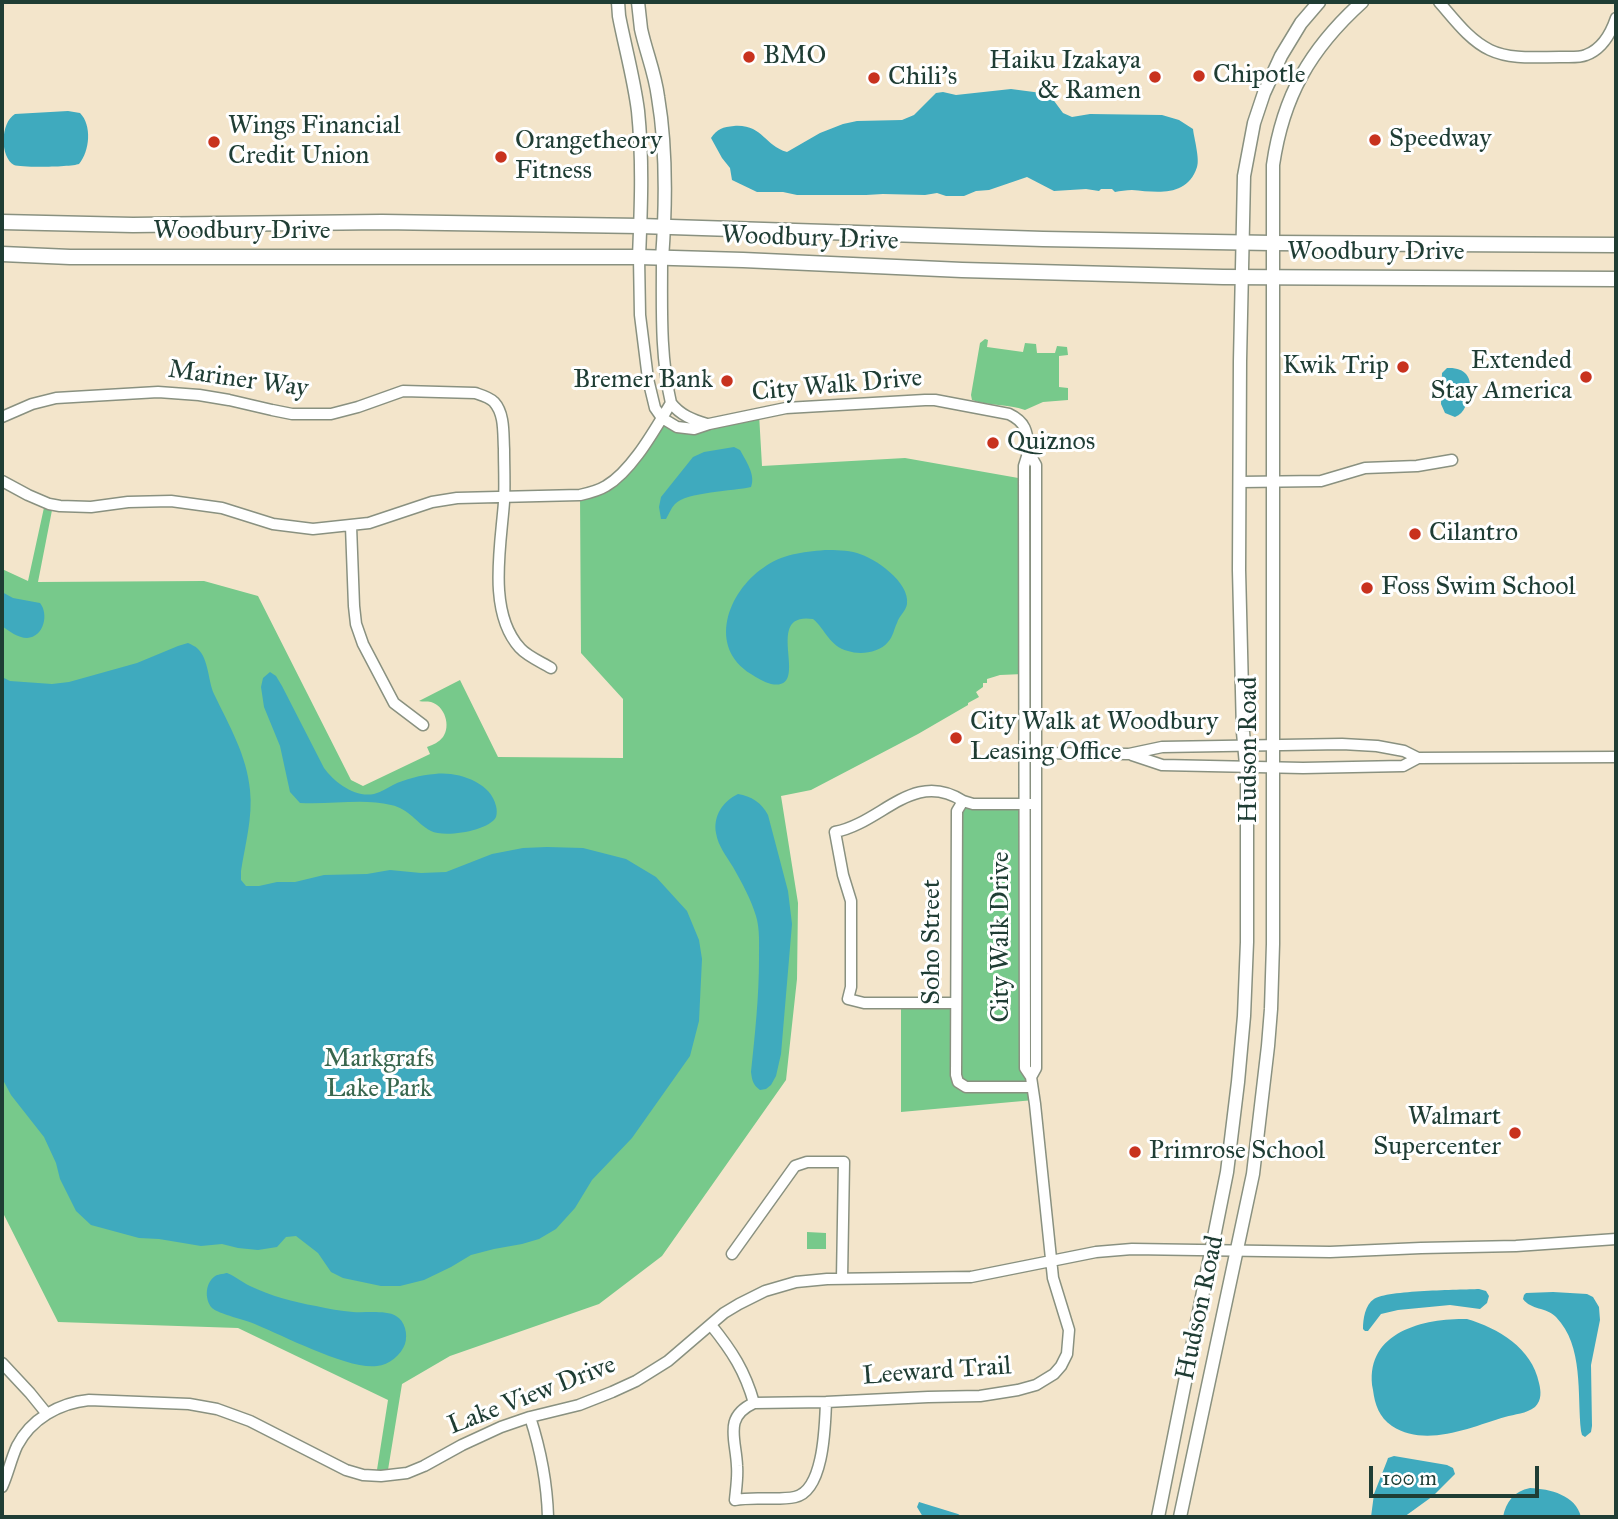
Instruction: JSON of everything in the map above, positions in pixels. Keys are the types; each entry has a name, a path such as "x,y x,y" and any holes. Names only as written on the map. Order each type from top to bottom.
{"main road":[{"name":"Woodbury Drive","path":"2,222 133,225 382,222 640,226 1043,239 1616,245"},
{"name":"Woodbury Drive","path":"2,254 70,257 639,257 962,270 1272,278 1616,279"}],"street":[{"path":"618,2 638,119 642,345 648,379 656,408 662,418"},
{"path":"638,2 662,125 665,377 671,403 683,415 709,424"},
{"name":"Hudson Road","path":"1158,1517 1231,1145 1243,1027 1247,942 1246,766 1240,603 1244,176 1254,123 1264,93 1281,56 1301,23 1319,2"},
{"name":"Hudson Road","path":"1180,1517 1253,1174 1271,1009 1273,165 1280,127 1290,99 1307,66 1325,39 1362,2"},
{"path":"1439,2 1479,44 1503,55 1521,58 1587,55 1606,40 1616,18"},
{"name":"Mariner Way","path":"2,417 32,404 56,398 158,392 199,395 292,414 331,414 403,391 475,393 485,397 495,403 501,415 503,429 504,498 498,583 504,618 520,649 551,668"},
{"name":"City Walk Drive","path":"662,418 677,427 690,430 786,408 932,400 1013,416 1026,428 1029,438 1029,450 1024,466 1030,804 1025,1068 1032,1082 1052,1261"},
{"path":"2,481 28,495 60,506 91,507 128,502 171,501 222,508 273,524 313,529 351,526 369,523 432,502 457,498 580,495 607,486 623,472 671,403"},
{"path":"1240,482 1321,481 1365,468 1417,466 1452,460"},
{"path":"351,526 354,606 356,624 363,644 394,703 424,725"},
{"path":"1030,753 1129,754 1163,747 1272,744 1367,745 1404,751 1418,758 1616,757"},
{"path":"1129,754 1162,765 1303,768 1403,766 1418,758"},
{"path":"956,1003 864,1003 848,999 851,987 850,901 835,832 850,828 920,792 941,791 973,804 1030,804"},
{"name":"Soho Street","path":"963,801 956,816 956,1075 958,1082 969,1087 1032,1082"},
{"path":"732,1254 795,1166 807,1162 844,1162 842,1279"},
{"name":"Lake View Drive","path":"2,1487 16,1449 33,1425 67,1404 89,1400 207,1406 243,1417 346,1470 363,1475 402,1474 476,1438 530,1417 579,1405 621,1388 668,1361 724,1313 739,1304 771,1289 806,1280 963,1278 1096,1252 1125,1249 1362,1252 1616,1239"},
{"name":"Leeward Trail","path":"826,1402 821,1451 809,1490 802,1496 792,1498 748,1497 735,1500 737,1469 733,1423 745,1407 754,1403 980,1396 1018,1390 1044,1381 1061,1366 1069,1342 1067,1321 1053,1278 1052,1261"},
{"path":"710,1325 740,1366 754,1403"},
{"path":"2,1363 47,1414"},
{"path":"530,1417 545,1475 548,1517"}],"green space":[{"path":"988,340 987,347 1023,352 1025,343 1036,344 1037,353 1055,353 1057,346 1067,347 1068,355 1059,356 1059,387 1068,388 1068,400 1043,402 1025,410 972,400 980,343"},
{"name":"Markgrafs Lake Park","path":"759,414 762,466 905,458 1024,479 1023,674 1000,675 987,679 987,683 983,683 983,687 976,692 979,697 918,734 811,790 781,796 798,903 797,979 786,1080 662,1256 599,1304 450,1356 402,1384 387,1476 376,1476 388,1400 238,1328 58,1322 2,1211 2,569 28,581 45,503 53,505 38,582 204,581 258,596 351,780 363,786 430,754 427,747 436,743 445,733 445,717 436,704 419,701 460,680 498,757 623,758 623,699 581,653 580,495 607,486 662,418 677,427"},
{"path":"963,801 1024,804 1025,1068 1034,1100 901,1112 901,1003 955,1003 956,816"},
{"path":"807,1232 826,1233 826,1249 807,1249"}],"water":[{"path":"1011,89 1049,94 1063,113 1072,117 1090,114 1162,115 1179,120 1193,129 1197,167 1186,184 1160,192 1115,192 1112,189 1054,191 1027,177 964,196 937,193 797,195 757,192 732,180 730,168 711,138 723,128 744,126 787,152 820,133 843,124 902,120 914,115 936,93 956,95"},
{"path":"68,111 80,113 88,131 87,145 79,164 26,167 14,165 9,161 4,148 4,132 10,118 15,114"},
{"path":"1447,368 1462,371 1470,382 1465,407 1455,417 1445,413 1441,404 1442,373"},
{"path":"734,447 740,450 750,468 751,487 689,497 675,504 666,519 661,519 661,497 693,457 704,452"},
{"path":"825,550 857,553 882,566 903,587 907,604 905,609 888,642 880,649 864,653 848,651 836,645 813,619 798,620 790,627 788,638 788,676 783,683 771,684 763,681 737,663 729,649 727,620 732,605 751,578 770,563 792,554"},
{"path":"2,592 13,598 40,603 44,619 37,634 24,638 2,626"},
{"path":"188,643 202,654 212,689 236,741 248,777 250,810 241,871 241,880 246,886 295,882 324,875 367,874 390,870 446,872 492,854 523,848 583,848 626,859 656,877 687,911 699,940 702,959 699,1021 690,1056 632,1138 592,1180 575,1208 556,1229 539,1239 471,1255 424,1280 400,1286 381,1286 343,1278 331,1272 318,1253 296,1236 286,1237 277,1247 258,1250 222,1244 201,1246 139,1238 91,1225 76,1211 44,1137 11,1095 2,1078 2,677 10,681 52,684 69,682 137,663"},
{"path":"270,672 282,686 324,768 346,788 367,795 413,778 453,774 472,780 487,790 496,806 496,817 485,826 446,834 431,831 408,813 391,805 369,802 300,803 290,792 280,746 264,707 261,687 263,678"},
{"path":"738,794 756,801 768,815 788,891 792,924 781,1054 771,1085 760,1090 753,1082 751,1072 758,987 759,932 754,910 719,842 715,827 720,810"},
{"path":"227,1273 258,1290 291,1301 353,1312 392,1314 404,1324 405,1344 394,1359 377,1366 365,1366 334,1358 212,1308 207,1290 210,1281 217,1275"},
{"path":"1479,1289 1486,1291 1489,1296 1487,1303 1480,1309 1450,1305 1398,1310 1381,1314 1368,1331 1363,1329 1368,1305 1381,1296"},
{"path":"1526,1293 1587,1294 1593,1297 1599,1307 1600,1320 1591,1365 1592,1426 1591,1432 1585,1437 1581,1431 1578,1371 1571,1342 1556,1317 1523,1299"},
{"path":"1450,1319 1467,1319 1502,1334 1529,1360 1539,1383 1539,1401 1535,1407 1448,1434 1419,1435 1392,1426 1376,1406 1372,1371 1377,1355 1386,1342 1415,1326"},
{"path":"1394,1456 1447,1465 1453,1468 1455,1474 1433,1496 1404,1517 1371,1517 1374,1494 1388,1458"},
{"path":"1530,1488 1554,1492 1568,1498 1574,1503 1581,1517 1503,1517 1512,1498"},
{"path":"919,1502 963,1517 923,1517 917,1507"}],"place":[{"name":"BMO","path":"749,57"},
{"name":"Chipotle","path":"1199,76"},
{"name":"Haiku Izakaya & Ramen","path":"1155,77"},
{"name":"Chili's","path":"874,78"},
{"name":"Speedway","path":"1375,140"},
{"name":"Wings Financial Credit Union","path":"214,142"},
{"name":"Orangetheory Fitness","path":"501,157"},
{"name":"Kwik Trip","path":"1403,367"},
{"name":"Extended Stay America","path":"1586,377"},
{"name":"Bremer Bank","path":"727,381"},
{"name":"Quiznos","path":"993,443"},
{"name":"Cilantro","path":"1415,534"},
{"name":"Foss Swim School","path":"1367,588"},
{"name":"City Walk at Woodbury Leasing Office","path":"956,738"},
{"name":"Walmart Supercenter","path":"1515,1133"},
{"name":"Primrose School","path":"1135,1152"}]}
